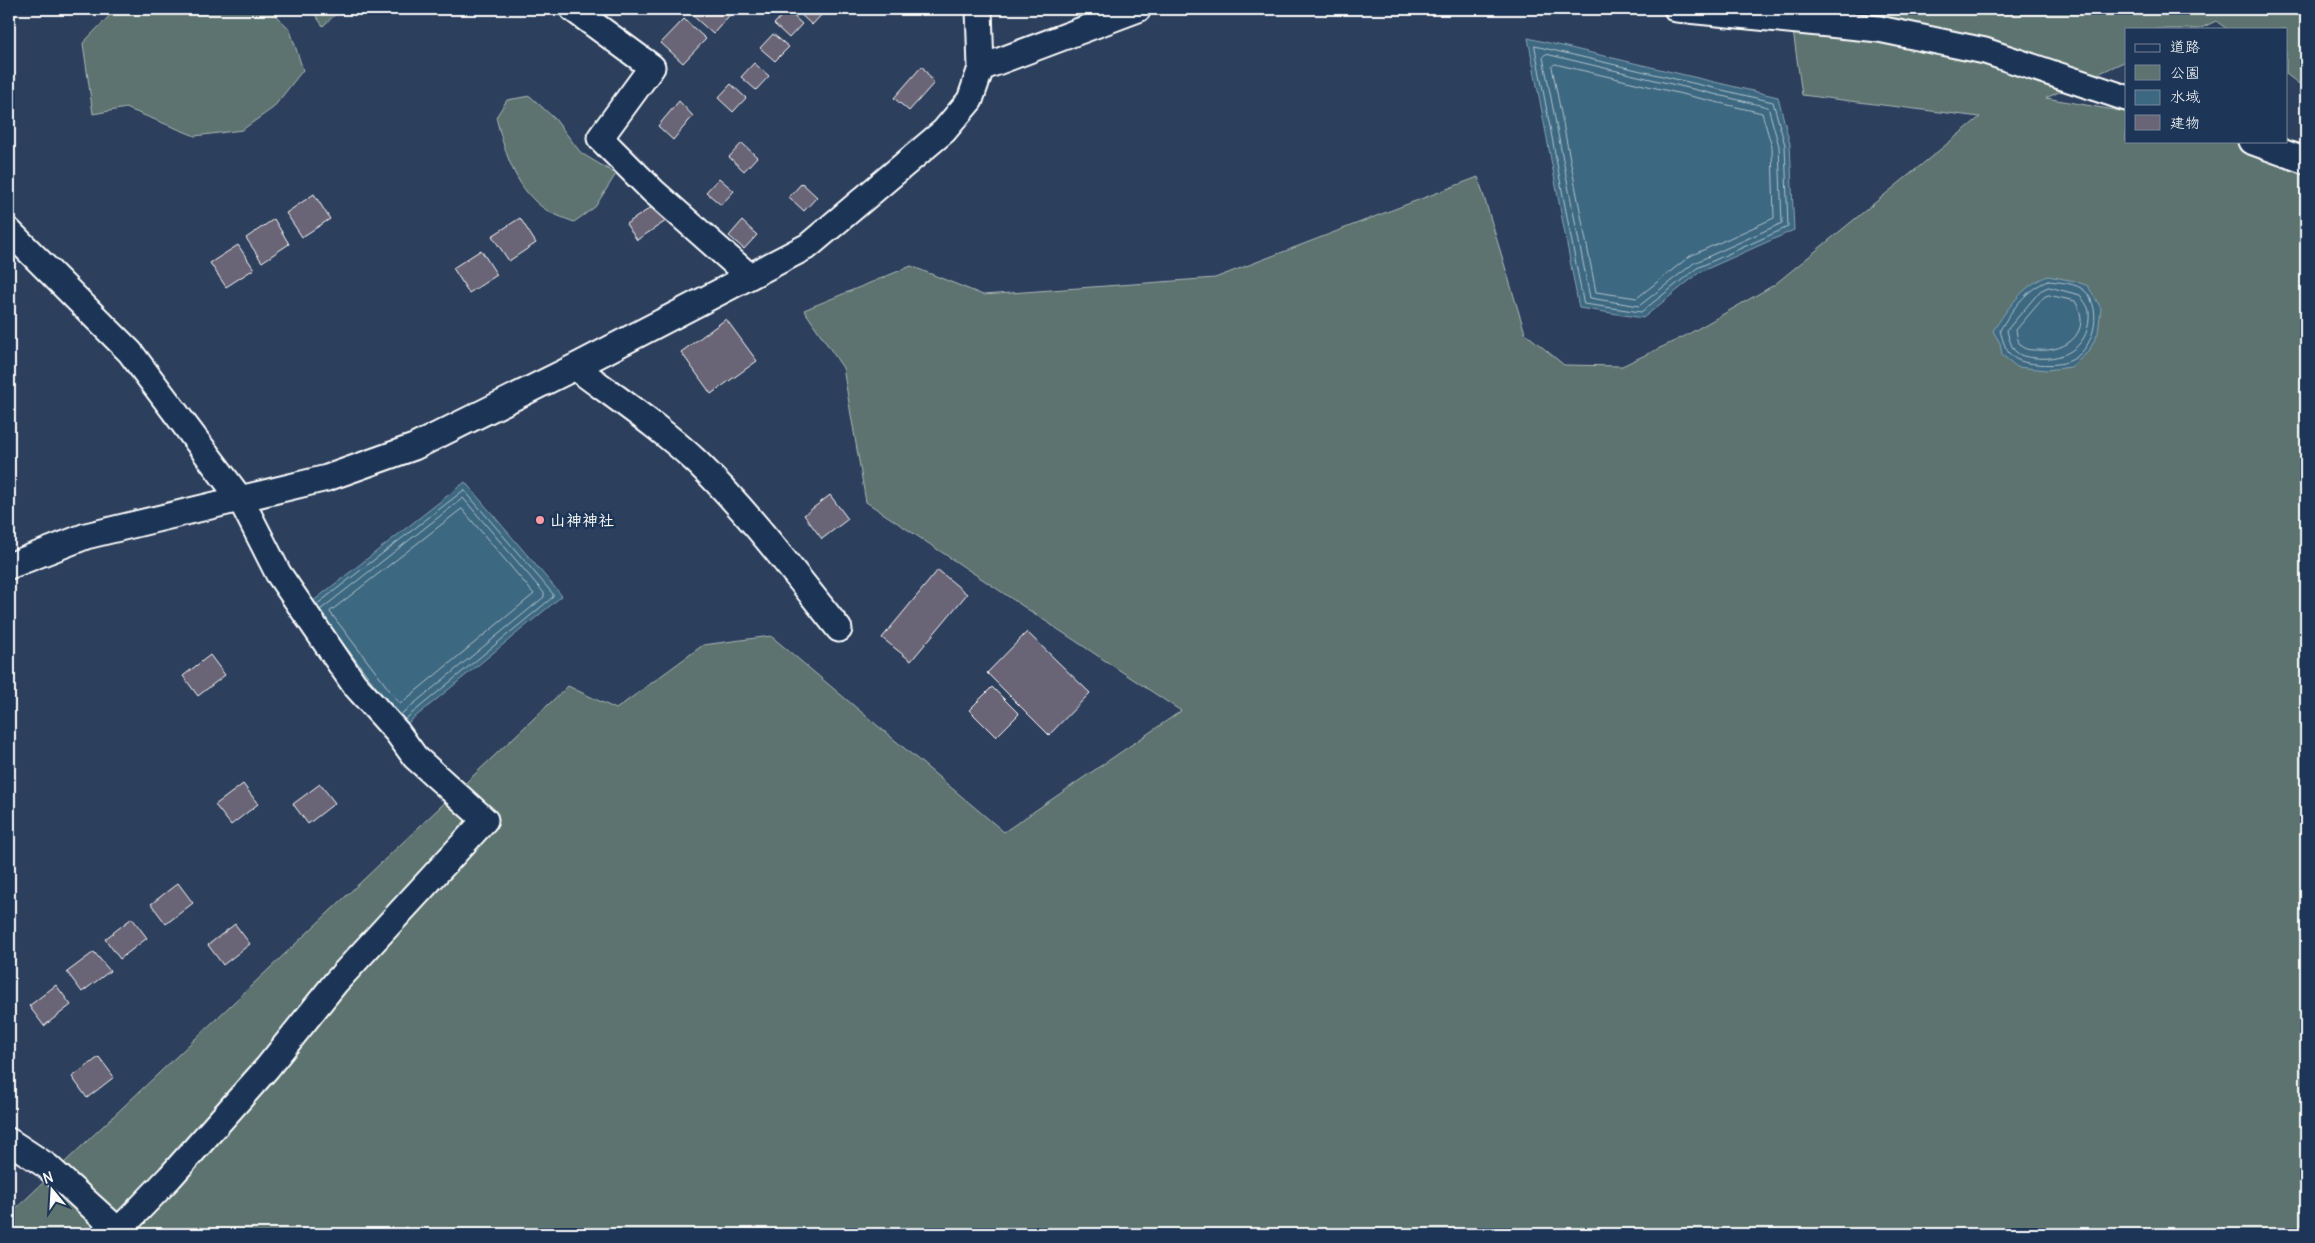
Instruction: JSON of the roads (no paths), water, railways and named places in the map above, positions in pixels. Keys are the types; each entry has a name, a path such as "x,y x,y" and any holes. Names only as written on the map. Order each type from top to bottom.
{"street":[{"path":"573,9 652,68 600,138 653,191 749,276"},
{"path":"9,566 86,536 327,478 414,447 575,367 808,246 944,131 970,100 981,68 979,9"},
{"path":"981,68 1138,9"},
{"path":"1677,9 1879,29 1985,51 2125,98"},
{"path":"2254,142 2306,161"},
{"path":"9,231 130,352 241,500 278,573 354,684 397,732 416,757 485,820 336,982 267,1068 120,1232 47,1166 9,1141"},
{"path":"575,367 658,429 698,463 745,513 839,629"}],"water":[{"path":"1528,38 1778,97 1790,144 1794,230 1700,272 1643,318 1579,308"},
{"path":"2048,276 2075,281 2088,286 2101,308 2098,333 2089,351 2071,367 2047,370 2017,367 2002,355 2000,343 1993,331 2010,306 2024,291"},
{"path":"465,482 562,596 397,732 303,609"}],"place":[{"name":"山神神社","path":"540,520"}]}
